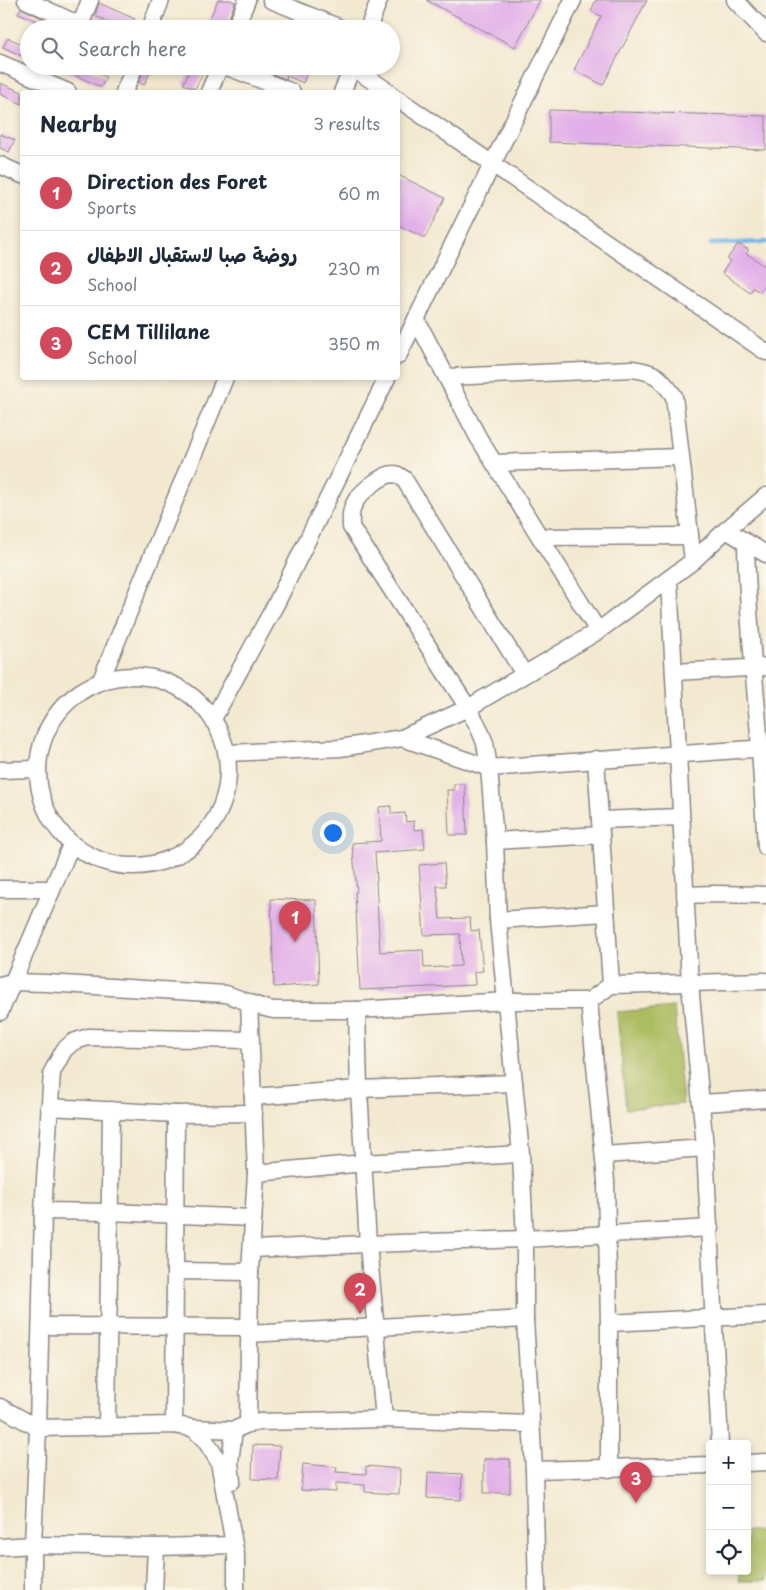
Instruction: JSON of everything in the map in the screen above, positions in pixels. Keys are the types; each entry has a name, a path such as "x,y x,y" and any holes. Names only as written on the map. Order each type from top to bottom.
{"street":[{"path":"26,0 69,20"},
{"path":"86,20 90,0"},
{"path":"153,20 161,0"},
{"path":"239,20 247,0"},
{"path":"271,0 321,20"},
{"path":"372,20 380,0"},
{"path":"400,352 573,0"},
{"path":"734,0 766,33"},
{"path":"0,63 20,72"},
{"path":"25,75 57,90"},
{"path":"125,90 131,75"},
{"path":"210,90 216,75"},
{"path":"248,75 287,90"},
{"path":"343,90 349,75"},
{"path":"364,75 386,90"},
{"path":"400,100 766,352"},
{"path":"0,165 20,173"},
{"path":"416,319 478,437 598,631"},
{"path":"446,377 632,369 650,372 663,381 674,396 693,561"},
{"path":"101,680 224,380"},
{"path":"213,719 277,602 386,380"},
{"path":"494,463 681,457"},
{"path":"524,674 404,479 396,474 387,475 363,492 354,504 351,515 351,527 468,708 485,743 489,768 495,841 498,920 520,1154 525,1240 525,1319 534,1470 537,1590"},
{"path":"227,753 340,748 402,738 468,708 598,631 693,561 766,496"},
{"path":"726,530 766,554"},
{"path":"540,537 690,536"},
{"path":"746,543 746,577 759,667 766,847"},
{"path":"669,580 690,984 705,1148 720,1440"},
{"path":"674,672 759,667"},
{"path":"126,675 151,677 175,685 196,700 213,719 222,735 227,753 228,783 220,811 204,836 182,854 154,865 125,867 96,860 71,845 52,824 40,798 36,769 41,740 55,714 75,694 101,680 126,675"},
{"path":"402,738 489,768 763,748"},
{"path":"596,759 611,985"},
{"path":"0,770 36,769"},
{"path":"495,841 681,817"},
{"path":"0,1012 6,984 71,845"},
{"path":"0,889 52,889"},
{"path":"685,895 766,895"},
{"path":"498,920 606,912"},
{"path":"6,984 46,983 226,994 263,1009 357,1010 507,1001 589,1001 611,985 766,981"},
{"path":"589,1001 604,1154 609,1323 609,1469"},
{"path":"243,1590 243,1552 230,1462 241,1427 256,1173 249,1002"},
{"path":"357,1010 359,1089 368,1244 384,1420"},
{"path":"33,1590 43,1211 52,1072 64,1050 73,1042 88,1037 251,1040"},
{"path":"253,1097 359,1089 514,1083"},
{"path":"702,1103 766,1099"},
{"path":"49,1107 176,1114 254,1113"},
{"path":"107,1426 111,1110"},
{"path":"174,1425 176,1114"},
{"path":"604,1154 705,1148"},
{"path":"256,1173 364,1162 520,1154"},
{"path":"43,1211 253,1218"},
{"path":"252,1249 525,1240 710,1228"},
{"path":"175,1271 250,1272"},
{"path":"609,1323 766,1315"},
{"path":"41,1326 248,1331 375,1328 525,1319"},
{"path":"0,1407 38,1428 174,1425 193,1428 241,1427 260,1422 384,1420 530,1424"},
{"path":"193,1428 205,1440 219,1462 236,1555 236,1590"},
{"path":"751,1463 766,1462"},
{"path":"534,1470 706,1465"},
{"path":"0,1547 33,1545 156,1547 234,1544"},
{"path":"154,1590 156,1547"}],"green space":[{"path":"674,1007 683,1104 626,1109 617,1012"},
{"path":"751,1531 766,1531 766,1581 739,1581 738,1575 751,1575"}],"building":[{"path":"218,0 235,2 228,20 209,20"},
{"path":"426,0 540,0 515,47"},
{"path":"596,0 647,0 603,85 574,70 601,16 591,11"},
{"path":"99,3 135,19 104,20 95,16"},
{"path":"21,8 46,20 35,20 18,13"},
{"path":"8,38 20,43 20,55 3,47"},
{"path":"75,75 101,75 106,77 101,87"},
{"path":"142,75 149,75 144,85 139,83"},
{"path":"188,75 202,75 195,89 183,84"},
{"path":"276,75 306,75 303,83 287,76 286,79"},
{"path":"0,83 20,91 20,103 0,94"},
{"path":"549,110 766,116 766,150 549,142"},
{"path":"0,134 15,140 9,152 0,148"},
{"path":"400,176 445,198 425,238 400,226"},
{"path":"738,244 749,250 746,253 766,267 766,284 760,292 753,288 750,293 722,273 730,261 727,259"},
{"path":"454,784 465,784 467,835 449,835 447,790 454,790"},
{"path":"391,806 391,814 405,813 406,822 414,821 414,830 423,829 425,849 375,853 380,952 423,950 424,968 461,966 460,934 424,935 419,865 444,863 446,886 437,886 440,919 470,918 471,931 479,930 483,971 474,972 475,985 360,990 355,892 357,892 352,843 381,841 379,807"},
{"path":"271,899 316,900 319,984 274,987"},
{"path":"253,1445 280,1446 278,1480 252,1479"},
{"path":"484,1459 510,1459 510,1493 484,1493"},
{"path":"303,1464 337,1467 336,1472 366,1474 366,1466 400,1469 399,1494 365,1492 365,1485 336,1483 336,1492 301,1490"},
{"path":"428,1472 462,1474 461,1500 427,1498"}],"waterway":[{"path":"711,244 766,242"}],"place":[{"name":"Direction des Foret","path":"295,942"},
{"name":"روضة صبا لاستقبال الاطفال","path":"360,1314"},
{"name":"CEM Tillilane","path":"636,1503"}]}
